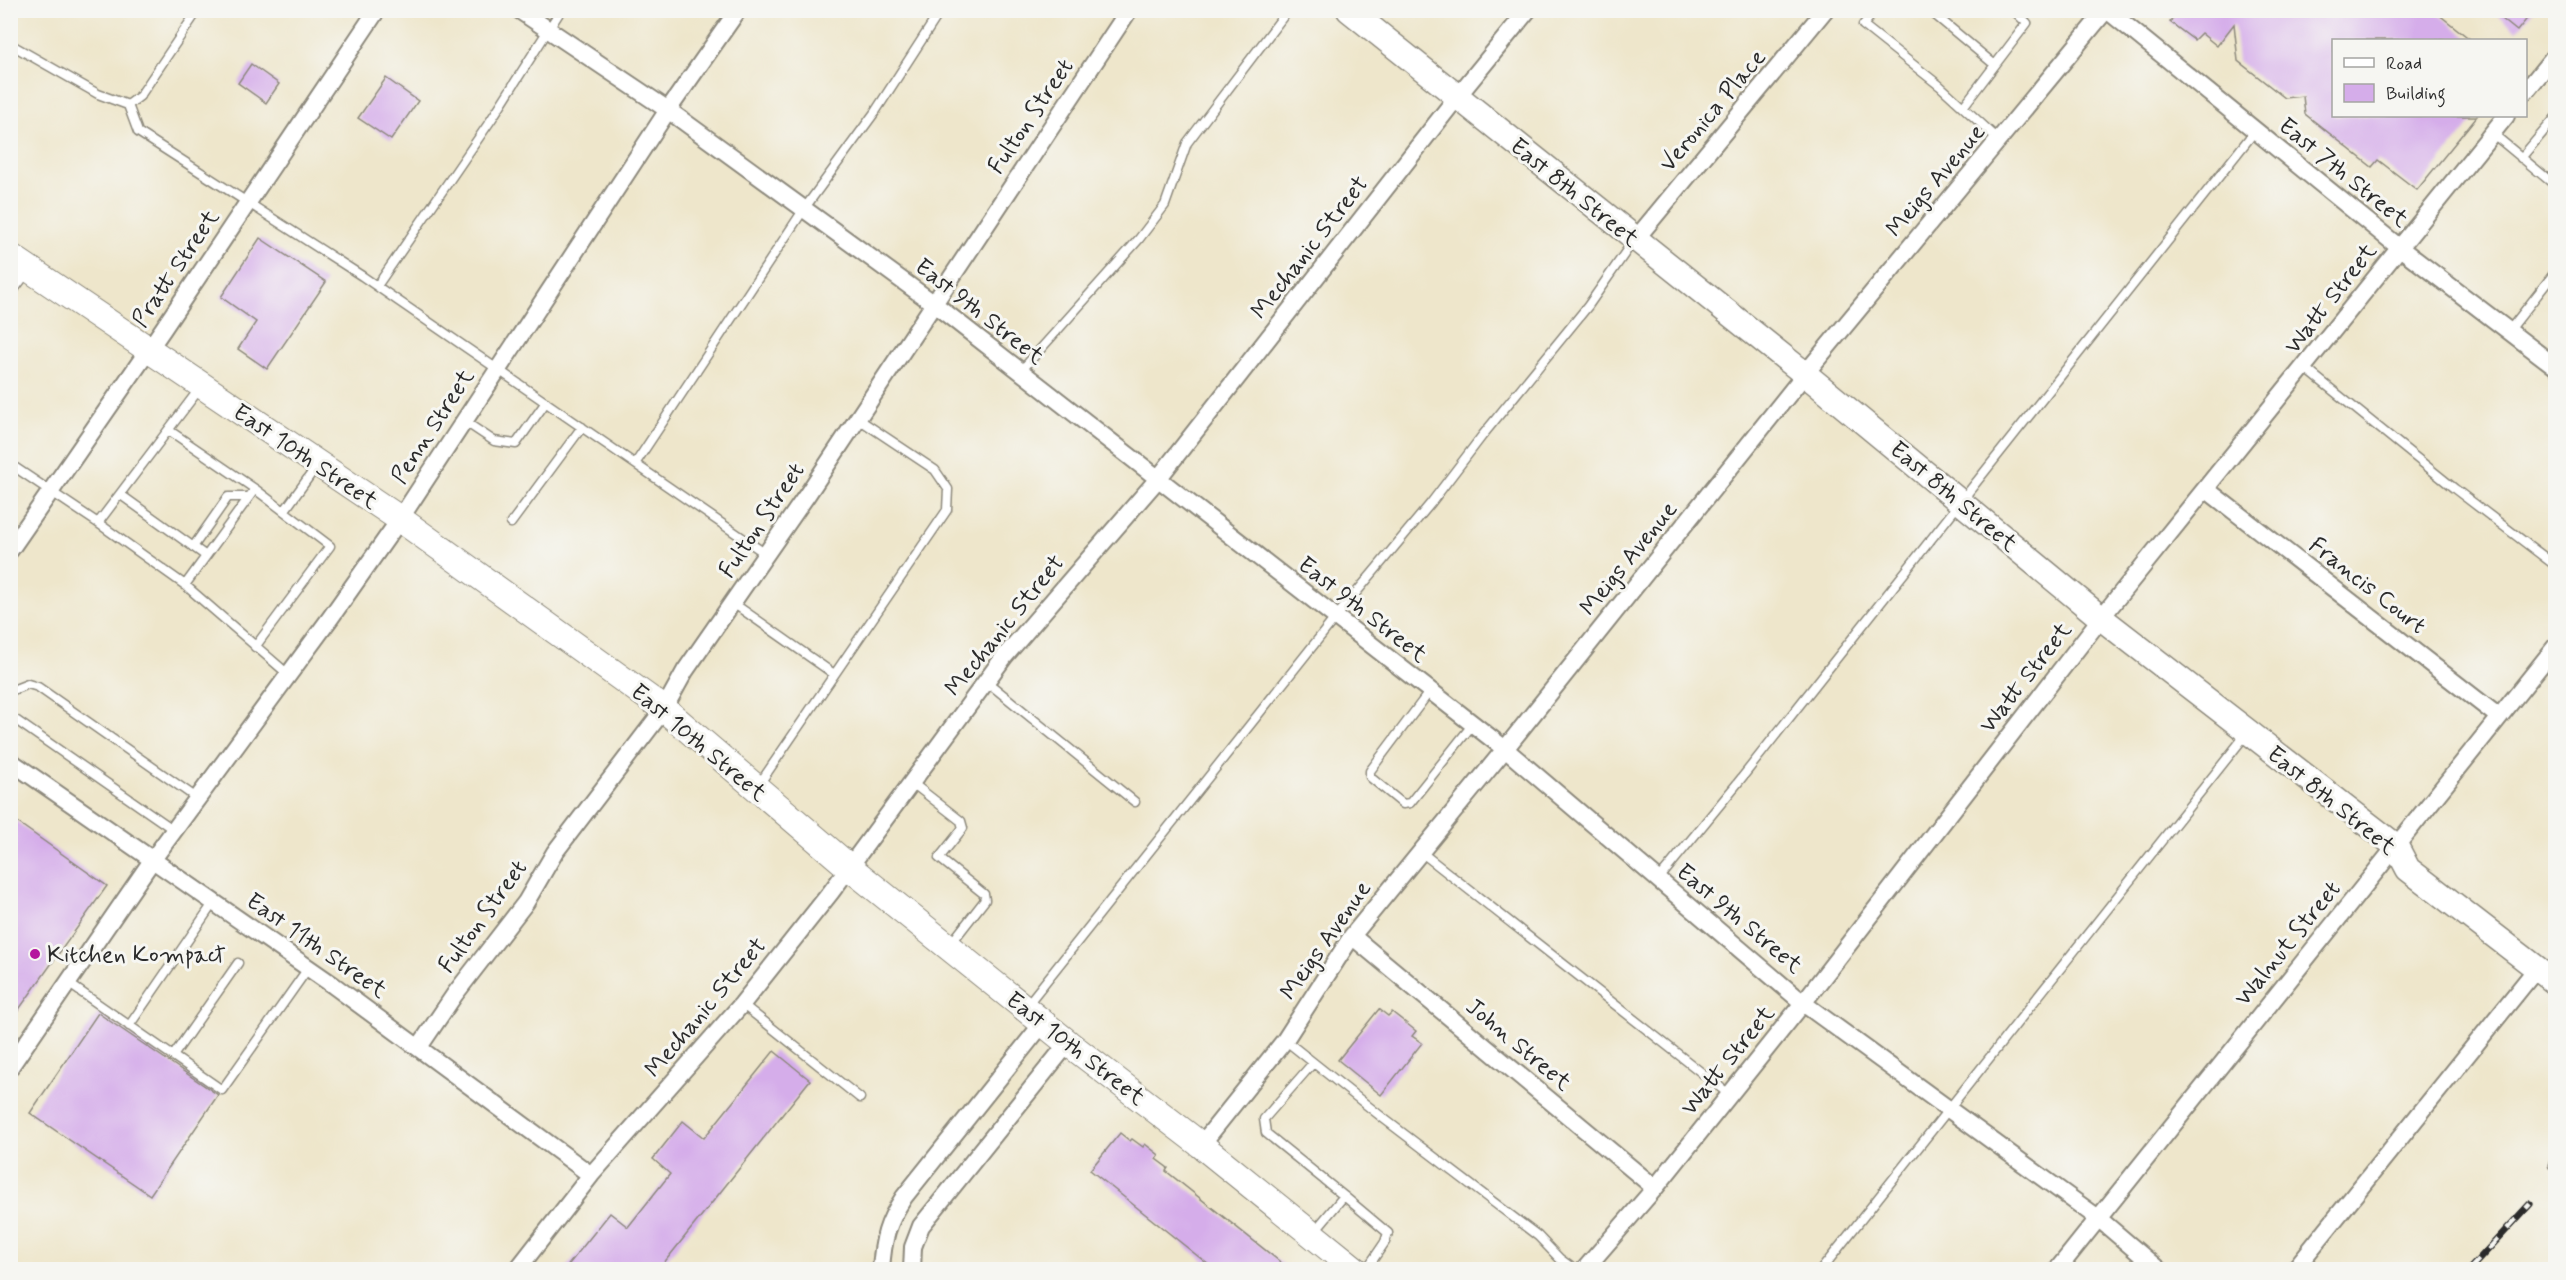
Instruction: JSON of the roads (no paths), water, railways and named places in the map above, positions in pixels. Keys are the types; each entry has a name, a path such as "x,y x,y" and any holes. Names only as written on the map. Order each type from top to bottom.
{"main road":[{"name":"East 8th Street","path":"1348,10 1806,374 2101,618 2396,846 2408,869 2556,983"},
{"name":"East 10th Street","path":"20,263 400,519 664,709 849,867 1068,1043 1201,1145 1356,1269"}],"street":[{"name":"Pratt Street","path":"10,550 149,349 377,10"},
{"name":"East 9th Street","path":"519,10 668,110 933,303 1157,480 1505,749 1803,1003 2098,1218 2159,1269"},
{"name":"Penn Street","path":"10,1067 153,859 289,675 400,519 668,110 738,10"},
{"name":"Fulton Street","path":"419,1047 455,994 526,902 555,852 664,709 686,671 858,418 1129,10"},
{"name":"Mechanic Street","path":"518,1269 591,1175 742,1004 849,867 1004,657 1157,480 1528,10"},
{"name":"Veronica Place","path":"1635,240 1825,10"},
{"name":"East 7th Street","path":"2107,10 2400,248 2509,331 2553,360"},
{"name":"Meigs Avenue","path":"1201,1145 1285,1040 1352,936 1806,374 2107,10"},
{"path":"2527,90 2552,65"},
{"name":"Watt Street","path":"1584,1269 1655,1188 1730,1095 2101,618 2207,490 2505,117"},
{"name":"Francis Court","path":"2207,490 2499,717"},
{"name":"Walnut Street","path":"2057,1269 2556,646"},
{"name":"East 11th Street","path":"10,761 309,967 591,1175"},
{"name":"John Street","path":"1352,936 1655,1188"},
{"path":"2294,1269 2537,968"},
{"path":"881,1269 885,1234 891,1218 1034,1016"},
{"path":"912,1269 913,1247 921,1226 1068,1043"}],"lane":[{"path":"128,105 140,96 198,10"},
{"path":"377,286 491,120 561,10"},
{"path":"636,464 804,209 875,112 941,10"},
{"path":"1020,372 1139,239 1165,205 1187,143 1288,10"},
{"path":"1876,10 1863,25 1918,68 1999,141"},
{"path":"1929,10 1995,65"},
{"path":"1963,107 2027,23 2013,10"},
{"path":"10,44 98,94 128,105 138,132 377,286 766,554"},
{"path":"2522,158 2556,117"},
{"path":"1658,879 1961,502 2255,130"},
{"path":"2492,133 2556,186"},
{"path":"1034,1016 1335,618 1431,503 1482,436 1588,306 1635,240"},
{"path":"10,295 20,263"},
{"path":"2509,331 2556,271"},
{"path":"2305,368 2556,566"},
{"path":"98,523 202,385"},
{"path":"464,421 494,441 516,444 546,402"},
{"path":"756,789 947,510 948,489 935,470 858,418"},
{"path":"511,523 582,427"},
{"path":"170,430 252,493 285,510 330,546 255,647"},
{"path":"10,464 98,523 184,585 289,675"},
{"path":"285,510 318,464"},
{"path":"193,547 228,497 252,493"},
{"path":"184,585 252,493"},
{"path":"121,495 206,556"},
{"path":"733,603 834,674"},
{"path":"986,681 1135,802"},
{"path":"10,691 28,684 38,687 198,799"},
{"path":"1430,691 1370,771 1370,777 1403,804 1410,803 1473,724"},
{"path":"10,716 174,830"},
{"path":"1821,1269 2033,1000 2114,904 2248,732"},
{"path":"911,782 961,821 963,828 939,858 984,894 985,900 949,946"},
{"path":"1421,852 1730,1095"},
{"path":"129,1026 214,902"},
{"path":"173,1056 238,963"},
{"path":"68,983 222,1090 309,967"},
{"path":"742,1004 860,1098"},
{"path":"1285,1040 1538,1236 1560,1259 1575,1269"},
{"path":"1313,1063 1264,1119 1266,1133 1388,1233 1385,1242 1366,1269"},
{"path":"2556,1156 2553,1165 2556,1167"},
{"path":"1313,1234 1344,1196"}],"railway":[{"path":"2469,1270 2530,1204"}],"place":[{"name":"Kitchen Kompact","path":"35,954"}]}
